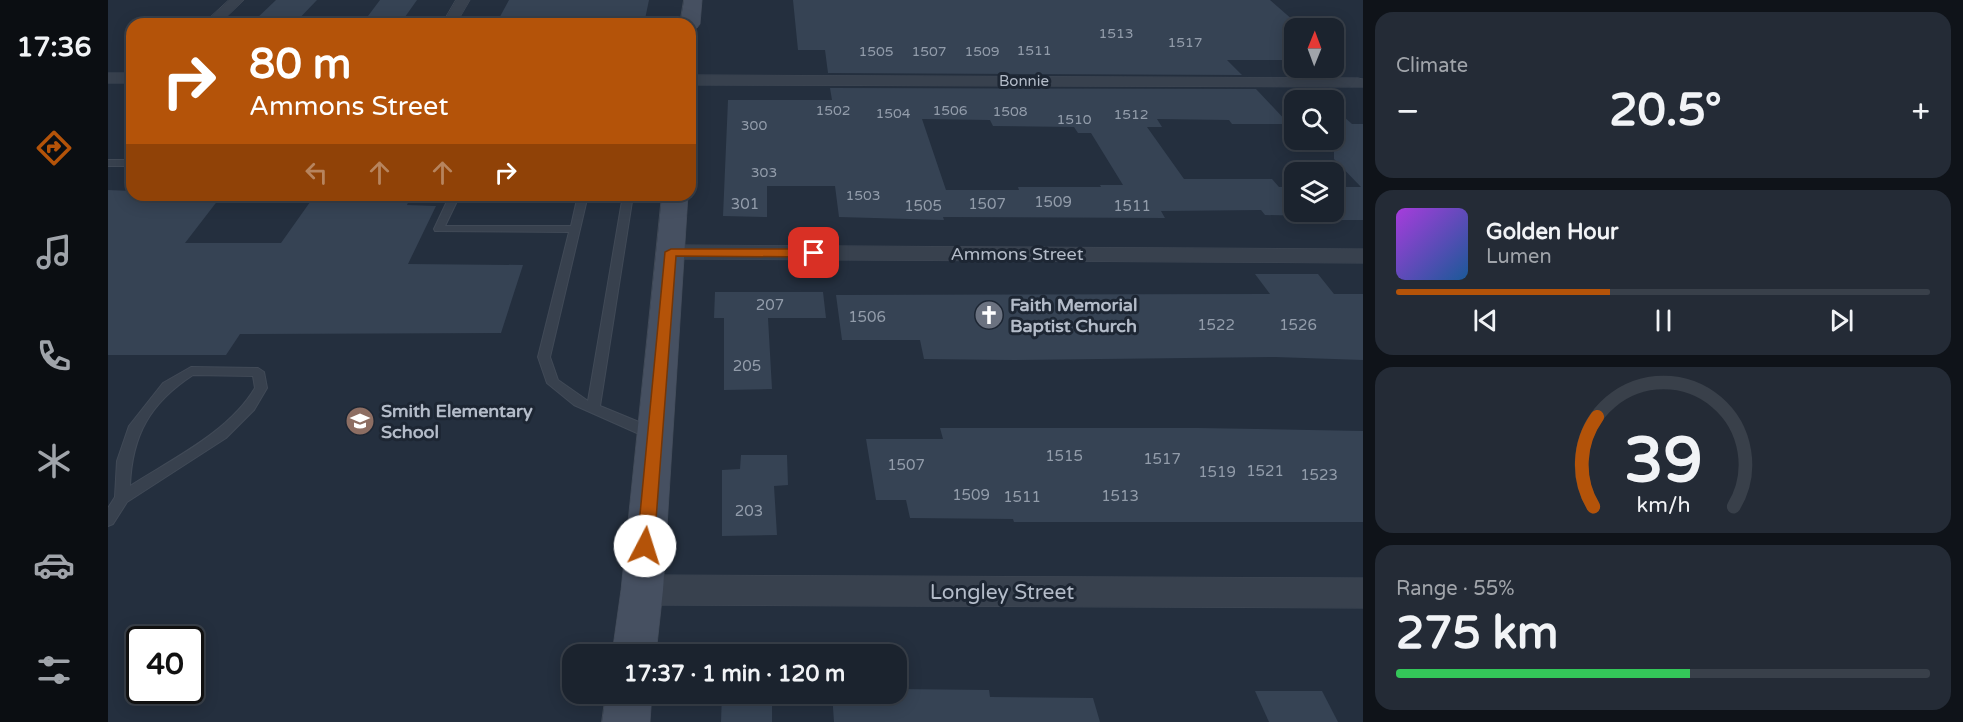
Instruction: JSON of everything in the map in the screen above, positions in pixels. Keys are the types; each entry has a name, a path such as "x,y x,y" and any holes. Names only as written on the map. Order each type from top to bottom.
{"street":[{"path":"217,18 237,0"},
{"path":"452,18 463,0"},
{"path":"691,18 693,0"},
{"path":"108,78 126,78"},
{"name":"Bonnie","path":"696,80 1358,83"},
{"path":"635,644 642,590 675,201"},
{"name":"Ammons Street","path":"671,252 1363,256"},
{"name":"Longley Street","path":"642,590 1363,593"},
{"path":"626,722 628,704"}],"lane":[{"path":"108,163 126,163"},
{"path":"452,201 440,229 575,229"},
{"path":"582,201 544,357 553,383 578,402 655,434"},
{"path":"593,408 627,201"},
{"path":"108,520 122,498 221,434 250,407 261,388 258,372 192,371 167,386 135,426 124,461 122,498"}],"building":[{"path":"276,0 317,0 300,18 257,18"},
{"path":"380,0 417,0 404,18 366,18"},
{"path":"509,0 649,0 645,18 499,18"},
{"path":"793,0 1270,0 1291,18 1284,18 1284,60 1227,60 1242,75 828,73 825,50 798,50"},
{"path":"830,88 1256,89 1284,119 1284,124 1232,124 1229,120 1157,119 1162,127 1147,127 1184,179 1272,179 1279,187 1284,187 1284,215 1265,215 1261,210 1161,211 1165,218 943,217 944,220 839,217 835,186 767,186 767,217 723,216 728,100 832,100","holes":["922,119 990,120 993,126 1074,127 1078,133 1091,133 1123,185 1018,187 1019,190 946,190"]},
{"path":"1344,117 1352,124 1363,124 1363,220 1344,220 1344,187 1361,187 1344,169 1344,162 1337,162 1334,159 1334,150 1344,150"},
{"path":"108,190 126,191 126,201 217,201 185,243 281,243 311,201 409,201 407,205 436,206 408,264 523,265 501,333 240,334 226,355 108,355"},
{"path":"1255,274 1318,274 1334,294 1363,294 1363,360 1275,357 924,359 920,340 842,340 836,295 1270,294"},
{"path":"715,292 823,292 826,318 768,318 772,389 724,390 724,318 714,318"},
{"path":"940,428 1199,428 1363,431 1363,522 1014,522 1013,519 910,518 906,500 876,500 866,439 943,439"},
{"path":"741,455 787,455 788,485 774,486 777,535 722,536 722,470 740,469"},
{"path":"907,689 989,690 990,697 1093,698 1100,722 834,722 833,704 907,704"},
{"path":"1255,691 1322,691 1338,722 1269,722"},
{"path":"722,704 772,704 772,722 721,722"}],"place":[{"name":"Faith Memorial Baptist Church","path":"989,315"},
{"name":"Smith Elementary School","path":"360,421"}],"route":[{"path":"645,546 671,252 814,253"}]}
